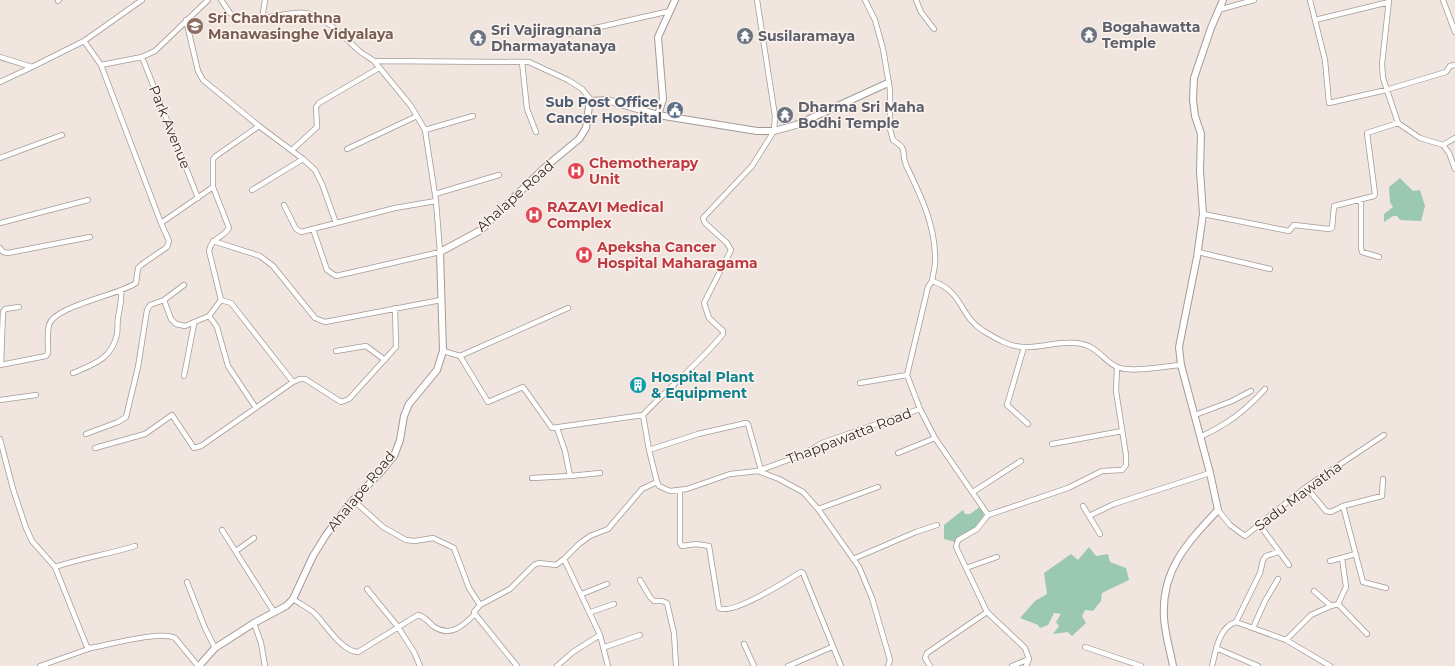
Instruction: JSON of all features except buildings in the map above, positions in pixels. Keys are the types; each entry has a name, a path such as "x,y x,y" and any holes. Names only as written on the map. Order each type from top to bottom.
{"street":[{"path":"0,82 84,41 142,0"},
{"path":"101,65 142,57 155,51 208,0"},
{"path":"221,0 231,14 241,18 262,19 282,14 306,13 333,25 358,50 374,61 411,106 425,130 436,201 440,252 336,276 327,270 313,229"},
{"path":"262,19 265,0"},
{"path":"658,115 663,99 658,37 675,0"},
{"path":"460,356 488,402 523,387 552,428 557,428 644,415 670,386 710,350 723,334 723,331 709,318 704,303 731,250 727,243 705,223 703,218 752,166 774,130 775,116 756,0"},
{"path":"865,0 875,20 883,49 890,90 890,129 893,140 905,151 905,163 921,195 929,217 936,257 932,281 928,287 907,375 920,408"},
{"path":"916,0 921,12 934,29"},
{"path":"1174,666 1164,620 1166,585 1178,556 1192,537 1218,510 1195,415 1181,365 1179,347 1198,252 1203,214 1200,171 1201,134 1195,116 1193,93 1194,78 1211,28 1223,0"},
{"path":"1218,10 1254,0"},
{"path":"1310,0 1325,60 1329,103 1386,90 1446,72 1450,66 1455,65"},
{"path":"1443,0 1455,32"},
{"path":"1315,20 1389,1 1382,64 1386,90 1398,123 1420,138 1443,145 1449,153 1455,169"},
{"path":"569,34 670,11"},
{"path":"186,20 198,71 203,80 315,170 322,184 336,223"},
{"path":"19,307 5,309 2,312 0,365 46,356 48,353 49,325 54,316 136,283 138,268 167,247 169,241 101,65 84,41"},
{"path":"0,57 32,67"},
{"name":"Park Avenue","path":"142,57 198,198"},
{"path":"374,61 529,62 568,80 582,89 592,101 607,100 658,115 757,131 774,130 796,125 888,83"},
{"path":"522,62 527,109 536,132"},
{"path":"292,150 317,127 316,108 319,103 379,68"},
{"name":"Ahalape Road","path":"198,666 215,648 254,623 286,606 293,599 313,556 326,535 353,500 379,474 394,456 400,440 404,416 409,404 437,370 443,351 440,252 481,230 543,169 579,139 586,128 589,106 592,101"},
{"path":"347,149 417,116"},
{"path":"425,130 473,116"},
{"path":"1203,214 1289,230 1294,225 1330,229 1332,228 1334,206 1374,196 1376,194 1367,133 1398,123"},
{"path":"221,300 209,251 210,245 213,241 226,232 229,228 213,187 214,159 216,156 259,126"},
{"path":"0,158 62,134"},
{"path":"1443,145 1455,138"},
{"path":"252,190 303,159"},
{"path":"435,194 499,175"},
{"path":"161,223 213,187"},
{"path":"1361,199 1362,252 1379,257"},
{"path":"0,223 88,200"},
{"path":"284,205 296,229 301,232 395,208 436,201"},
{"path":"0,248 3,252 8,253 90,237"},
{"path":"213,241 260,256 273,266 315,318 320,321 325,322 441,300"},
{"path":"1198,252 1270,269"},
{"path":"932,281 943,285 957,297 968,318 981,329 1004,343 1024,347 1055,342 1077,343 1096,349 1117,367 1129,369 1181,365"},
{"path":"86,434 118,422 126,417 138,367 147,310 150,305 164,300 184,286"},
{"path":"73,373 103,360 110,352 117,334 118,318 122,302 120,290"},
{"path":"164,300 171,319 176,324 185,326 194,324 209,316 221,300"},
{"path":"221,300 231,302 293,382"},
{"path":"95,448 146,434 172,416 194,448 201,446 293,382 300,379 305,380 341,402 345,402 350,399 396,347 395,308"},
{"path":"443,351 460,356 568,308"},
{"path":"209,316 217,327 228,366 256,408"},
{"path":"184,376 194,324"},
{"path":"336,352 366,346 385,360"},
{"path":"1024,347 1007,405 1028,424"},
{"path":"1026,666 1029,659 1025,648 987,612 956,547 958,540 976,529 988,515 1068,488 1102,471 1122,470 1126,465 1126,454 1116,391 1117,367"},
{"path":"860,382 907,375"},
{"path":"1200,437 1221,428 1234,419 1265,389"},
{"path":"1195,415 1232,401 1251,391"},
{"path":"0,400 36,395"},
{"name":"Thappawatta Road","path":"759,470 804,454 822,443 920,408 935,438 988,515"},
{"path":"644,415 649,450 657,482 664,489 670,491 680,490 730,474 759,470 803,492 818,509 859,567 868,587 890,665"},
{"path":"649,450 698,434 746,422 748,424 759,470"},
{"path":"557,428 565,451 570,476"},
{"path":"1052,444 1122,431"},
{"name":"Sadu Mawatha","path":"1218,510 1230,524 1245,536 1306,487 1384,435"},
{"path":"0,438 12,489 26,528 32,541 55,567 87,647 91,648"},
{"path":"898,453 935,438"},
{"path":"973,492 1022,462"},
{"path":"532,478 600,473"},
{"path":"1089,516 1114,504 1210,474"},
{"path":"1306,487 1326,511 1331,512 1343,506 1382,496 1383,479"},
{"path":"293,599 312,612 345,647 353,652 358,652 373,644 418,615 426,617 433,625 442,630 454,631 464,625 475,614 474,612 480,605 510,589 534,565 556,565 590,536 608,529 642,489 657,482"},
{"path":"818,509 878,487"},
{"path":"680,490 680,543 682,546 696,544 709,546 719,608 726,610 750,601 801,572 805,575 832,647 841,666"},
{"path":"353,500 383,527 406,540 415,541 432,538 454,548 469,588 480,605"},
{"path":"1083,506 1100,534"},
{"path":"1343,506 1363,582 1386,588"},
{"path":"1259,524 1278,552 1290,565"},
{"path":"853,559 916,532 937,525"},
{"path":"222,530 232,549 236,551 274,612"},
{"path":"236,551 254,538"},
{"path":"55,567 83,558 106,555 135,546"},
{"path":"1212,666 1216,648 1225,628 1236,622 1260,574 1263,560 1266,556 1278,552"},
{"path":"1330,561 1356,554"},
{"path":"966,568 997,557"},
{"path":"1286,640 1311,615 1338,604 1346,587 1342,558"},
{"path":"564,559 591,612 605,647 608,666"},
{"path":"1254,628 1265,601 1278,579"},
{"path":"640,580 654,601 662,601 667,603 674,633 676,666"},
{"path":"187,582 205,628 215,648"},
{"path":"582,594 607,584"},
{"path":"367,589 398,627 414,652 420,666"},
{"path":"1314,592 1331,606"},
{"path":"591,612 614,604"},
{"path":"1338,604 1366,634"},
{"path":"930,666 925,658 927,653 987,612"},
{"path":"475,614 517,666"},
{"path":"1236,622 1286,640 1330,666"},
{"path":"254,623 261,643 265,666"},
{"path":"40,666 91,648 170,635 175,638 198,666"},
{"path":"557,666 572,652 600,635"},
{"path":"605,647 640,635"},
{"path":"744,644 754,666"},
{"path":"788,666 832,647"},
{"path":"1085,647 1141,666"},
{"path":"1216,648 1258,666"},
{"path":"1012,666 1029,659"}],"green space":[{"path":"1400,178 1413,191 1420,190 1425,206 1421,221 1400,220 1397,216 1393,216 1384,222 1384,214 1393,207 1390,202 1389,187"},
{"path":"980,507 984,515 975,529 955,542 944,539 944,525 963,510 965,514 970,514"},
{"path":"1089,547 1096,556 1108,554 1110,562 1126,568 1129,580 1102,593 1101,601 1093,611 1085,610 1082,616 1086,623 1072,636 1068,632 1053,634 1059,626 1056,622 1061,614 1054,613 1048,625 1040,628 1038,625 1020,618 1035,601 1047,594 1044,573 1071,554 1078,560"}],"place":[{"name":"Sri Chandrarathna Manawasinghe Vidyalaya","path":"195,26"},
{"name":"Bogahawatta Temple","path":"1089,35"},
{"name":"Susilaramaya","path":"745,36"},
{"name":"Sri Vajiragnana Dharmayatanaya","path":"478,38"},
{"name":"Sub Post Office, Cancer Hospital","path":"675,110"},
{"name":"Dharma Sri Maha Bodhi Temple","path":"785,115"},
{"name":"Chemotherapy Unit","path":"576,171"},
{"name":"RAZAVI Medical Complex","path":"534,215"},
{"name":"Apeksha Cancer Hospital Maharagama","path":"584,255"},
{"name":"Hospital Plant & Equipment","path":"638,385"}]}
